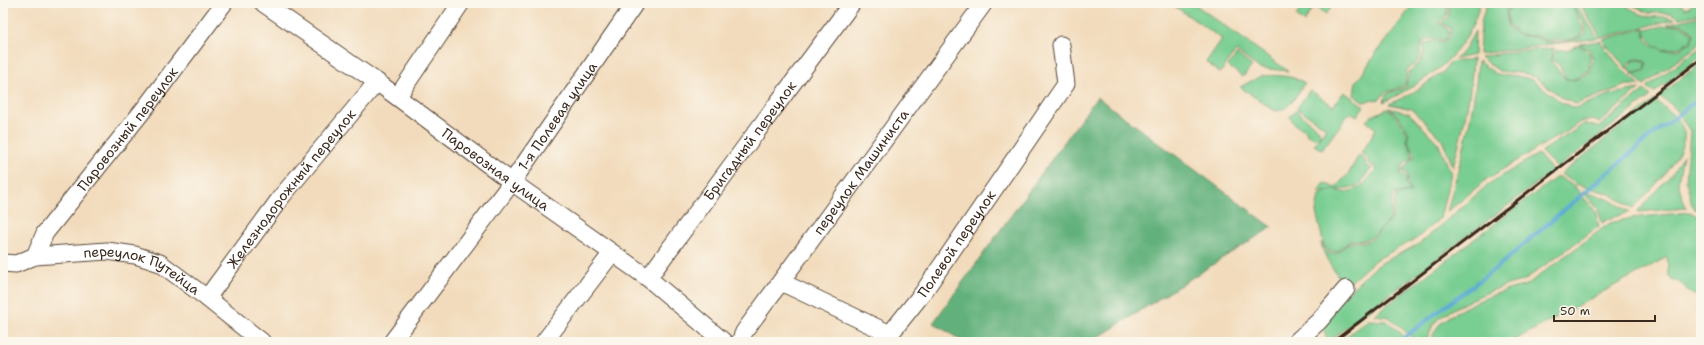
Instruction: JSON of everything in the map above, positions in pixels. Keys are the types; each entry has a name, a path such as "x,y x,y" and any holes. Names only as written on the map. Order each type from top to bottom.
{"street":[{"name":"Паровозный переулок","path":"34,256 46,233 145,108 224,3"},
{"name":"Паровозная улица","path":"263,3 398,96 512,182 648,278 724,342"},
{"path":"398,96 461,3"},
{"name":"1-я Полевая улица","path":"392,342 512,182 635,3"},
{"name":"Бригадный переулок","path":"648,278 852,3"},
{"name":"переулок Машиниста","path":"740,342 744,332 984,3"},
{"name":"Полевой переулок","path":"781,282 890,334 922,294 1066,84 1061,45"},
{"name":"Железнодорожный переулок","path":"207,298 282,196 377,82"},
{"name":"переулок Путейца","path":"3,263 16,264 34,256 107,251 135,255 160,263 262,342"},
{"path":"544,342 612,253"},
{"path":"1296,342 1319,321 1346,289"}],"green space":[{"path":"1170,3 1193,3 1288,71 1259,68 1236,51 1220,73 1206,62 1222,39"},
{"path":"1305,3 1334,3 1326,14 1315,6 1304,22 1296,16"},
{"path":"1413,3 1447,3 1447,15 1438,23 1446,27 1449,31 1447,38 1440,41 1430,39 1421,44 1419,59 1414,65 1407,69 1405,85 1391,91 1386,91 1380,99 1364,102 1354,95 1356,81"},
{"path":"1449,3 1480,3 1474,22 1466,38 1456,52 1431,75 1384,102 1386,94 1406,87 1409,72 1420,62 1425,51 1423,45 1434,40 1441,43 1449,38 1451,30 1448,26 1441,23 1449,16"},
{"path":"1487,3 1510,3 1512,6 1506,11 1508,27 1518,35 1536,37 1546,42 1557,43 1573,40 1586,33 1583,23 1571,3 1575,3 1598,38 1479,54 1481,22"},
{"path":"1512,3 1569,3 1574,9 1584,32 1578,37 1569,40 1546,41 1538,36 1519,35 1509,26 1507,11 1514,6"},
{"path":"1579,3 1618,3 1650,17 1669,17 1675,19 1601,38"},
{"path":"1628,3 1678,3 1686,9 1695,3 1701,3 1701,14 1680,18 1670,13 1649,13"},
{"path":"1701,16 1701,43 1644,85 1630,72 1635,74 1646,70 1647,63 1639,59 1635,59 1628,64 1627,69 1602,40 1645,28 1644,37 1654,47 1658,47 1663,51 1681,49 1685,44 1691,44 1694,33 1682,24 1667,24"},
{"path":"1681,25 1693,34 1690,43 1685,43 1681,47 1663,50 1658,46 1655,46 1645,35 1646,30 1662,26"},
{"path":"1475,31 1474,55 1455,59 1465,49"},
{"path":"1600,41 1620,67 1640,85 1627,85 1576,104 1564,99 1535,77 1520,73 1499,71 1480,57 1517,51 1554,48 1550,61 1566,79 1574,80 1589,74 1593,59 1589,50 1579,44"},
{"path":"1578,45 1589,53 1590,63 1588,72 1571,80 1564,76 1559,65 1551,60 1556,50 1567,50"},
{"path":"1701,47 1701,57 1654,93 1647,87"},
{"path":"1237,54 1252,66 1243,77 1228,66"},
{"path":"1473,59 1466,113 1453,166 1442,140 1412,109 1389,104 1411,94 1443,72 1451,62"},
{"path":"1640,60 1646,63 1645,69 1635,73 1628,69 1633,61"},
{"path":"1478,61 1496,74 1518,76 1533,80 1562,103 1576,108 1611,94 1639,89 1599,123 1594,120 1580,122 1565,133 1487,179 1447,212 1462,156 1474,100"},
{"path":"1701,63 1701,212 1693,208 1686,182 1690,131 1672,105 1659,96"},
{"path":"1261,76 1289,77 1305,83 1289,105 1275,111 1240,87"},
{"path":"1310,90 1333,106 1344,92 1364,106 1357,116 1350,112 1322,150 1314,145 1326,128 1297,108"},
{"path":"1644,90 1651,96 1557,168 1541,152 1584,124 1594,125 1598,128"},
{"path":"1097,97 1272,227 1091,342 964,342 933,323"},
{"path":"1655,100 1680,122 1684,132 1684,141 1674,162 1666,173 1633,208 1610,194 1576,184 1561,174"},
{"path":"1388,108 1409,113 1438,143 1451,173 1440,218 1416,239 1375,260 1346,286 1334,271 1324,254 1321,242 1325,249 1332,254 1336,253 1351,242 1370,240 1392,220 1396,195 1412,192 1407,184 1407,173 1403,172 1404,168 1415,156 1407,139 1409,134 1406,127"},
{"path":"1387,109 1399,120 1408,135 1406,138 1413,157 1402,166 1401,174 1405,175 1407,178 1405,183 1411,192 1394,194 1391,207 1391,219 1374,236 1364,240 1351,240 1336,252 1329,251 1324,245 1316,212 1319,195 1332,191 1346,193 1363,186 1372,173 1375,172 1375,167 1368,163 1368,159 1361,153 1376,129 1366,121 1370,117"},
{"path":"1296,110 1319,130 1320,135 1317,139 1307,135 1306,130 1295,125 1290,117"},
{"path":"1538,154 1553,171 1327,342 1322,322 1349,291 1379,264 1419,244 1490,183"},
{"path":"1359,155 1365,160 1366,166 1372,168 1362,180 1362,184 1318,192 1325,183 1335,188 1349,173"},
{"path":"1683,155 1678,183 1686,208 1637,212 1674,171"},
{"path":"1558,176 1575,187 1595,211 1599,226 1523,281 1513,283 1477,297 1444,315 1436,321 1427,338 1416,341 1389,317 1374,315"},
{"path":"1582,191 1608,199 1630,212 1608,219 1602,223 1598,209"},
{"path":"1690,212 1701,218 1701,296 1690,293 1679,282 1670,278 1667,257 1511,342 1426,342 1431,340 1440,324 1458,311 1492,295 1525,286 1610,223 1632,218"},
{"path":"1368,320 1387,321 1411,342 1339,342"}],"waterway":[{"path":"1398,342 1496,268 1644,142 1701,97"}],"railway":[{"path":"1333,342 1701,59"}]}
